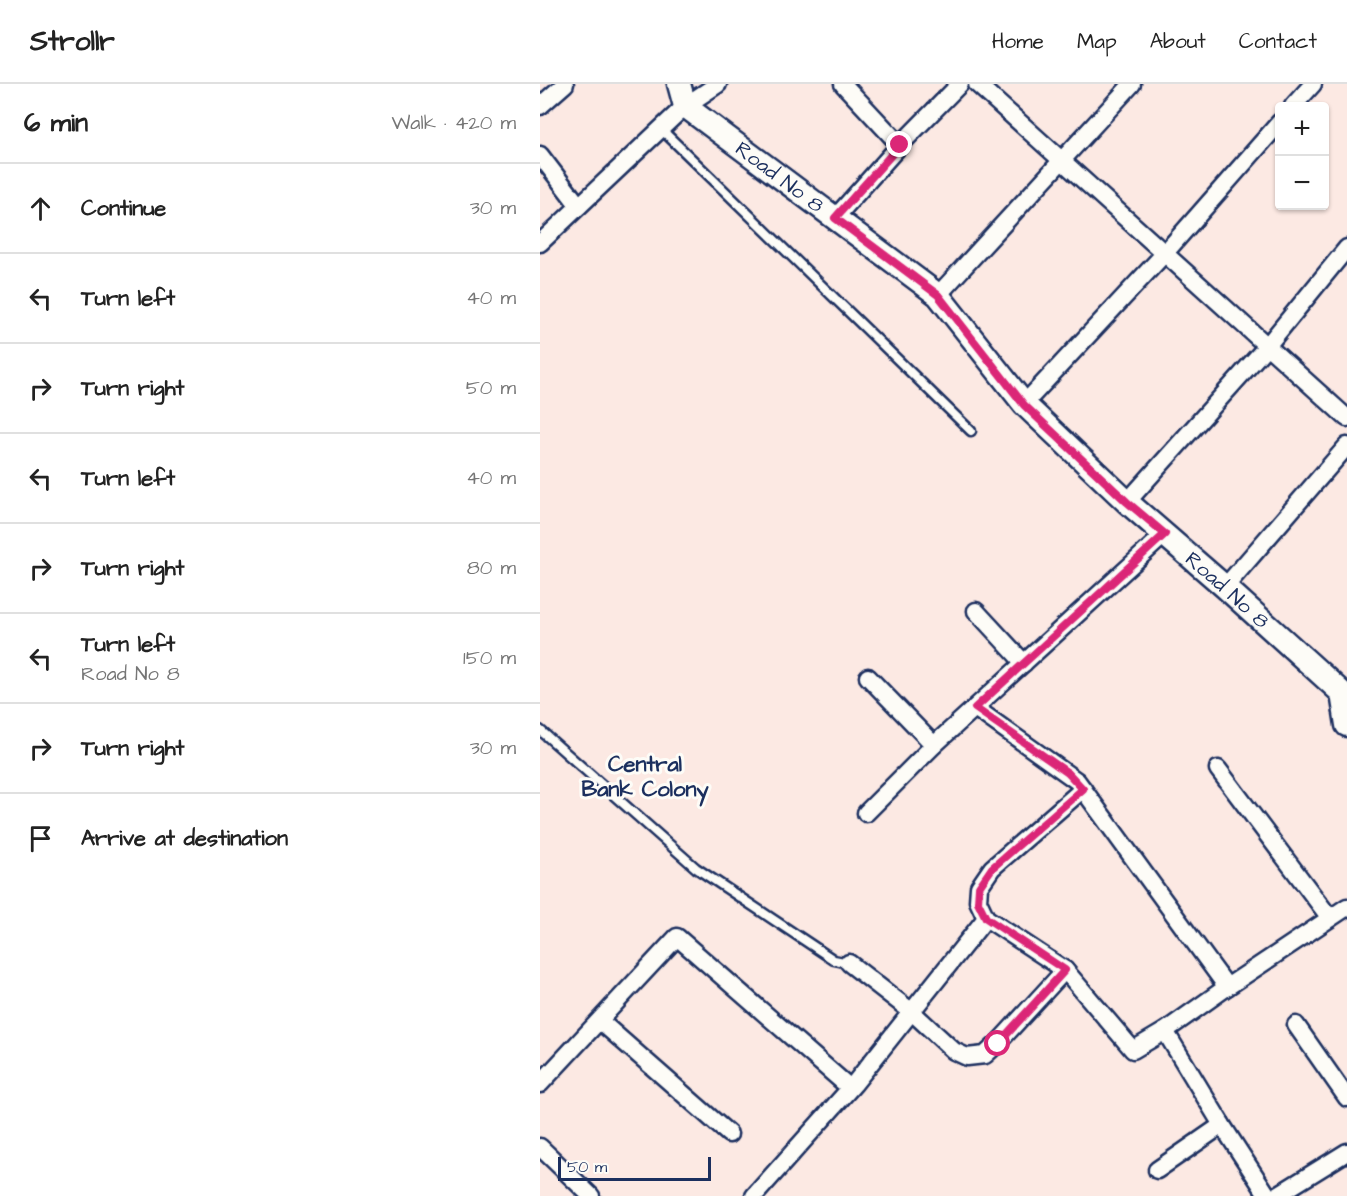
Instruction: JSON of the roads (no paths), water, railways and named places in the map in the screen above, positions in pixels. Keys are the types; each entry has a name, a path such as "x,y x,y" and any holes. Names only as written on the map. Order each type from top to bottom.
{"street":[{"path":"540,106 565,84"},
{"path":"540,243 661,129 682,95 718,84"},
{"path":"843,84 900,145"},
{"path":"835,218 900,145 960,84"},
{"path":"977,84 1347,418"},
{"path":"938,295 1131,84"},
{"path":"1297,102 1313,84"},
{"name":"Road No 8","path":"682,95 835,218 938,295 1024,405 1127,502 1345,690"},
{"path":"1024,405 1164,254 1275,128"},
{"path":"540,155 579,206"},
{"path":"1127,502 1267,346 1347,248"},
{"path":"1225,587 1347,446"},
{"path":"866,813 934,745 1165,534"},
{"path":"976,611 1024,663"},
{"path":"868,677 934,745"},
{"path":"1345,690 1347,725"},
{"path":"975,708 1068,773 1083,789 1227,987"},
{"path":"1218,769 1330,918"},
{"path":"1083,789 992,868 979,887 978,902 986,918 1065,970 1133,1050 1165,1032 1227,987 1347,907"},
{"path":"754,1196 850,1088 986,918"},
{"path":"540,1084 677,937 850,1088"},
{"path":"849,963 912,1012 954,1051 967,1057 985,1055 998,1044 1065,970"},
{"path":"600,1021 729,1134"},
{"path":"1296,1024 1347,1098"},
{"path":"1165,1032 1268,1196"},
{"path":"1157,1170 1222,1125"},
{"path":"540,1147 591,1196"},
{"path":"1276,1196 1347,1152"}],"lane":[{"path":"661,129 971,431"},
{"path":"540,730 696,868 834,960 849,963"}],"district":[{"name":"Central Bank Colony","path":"645,776"}]}
